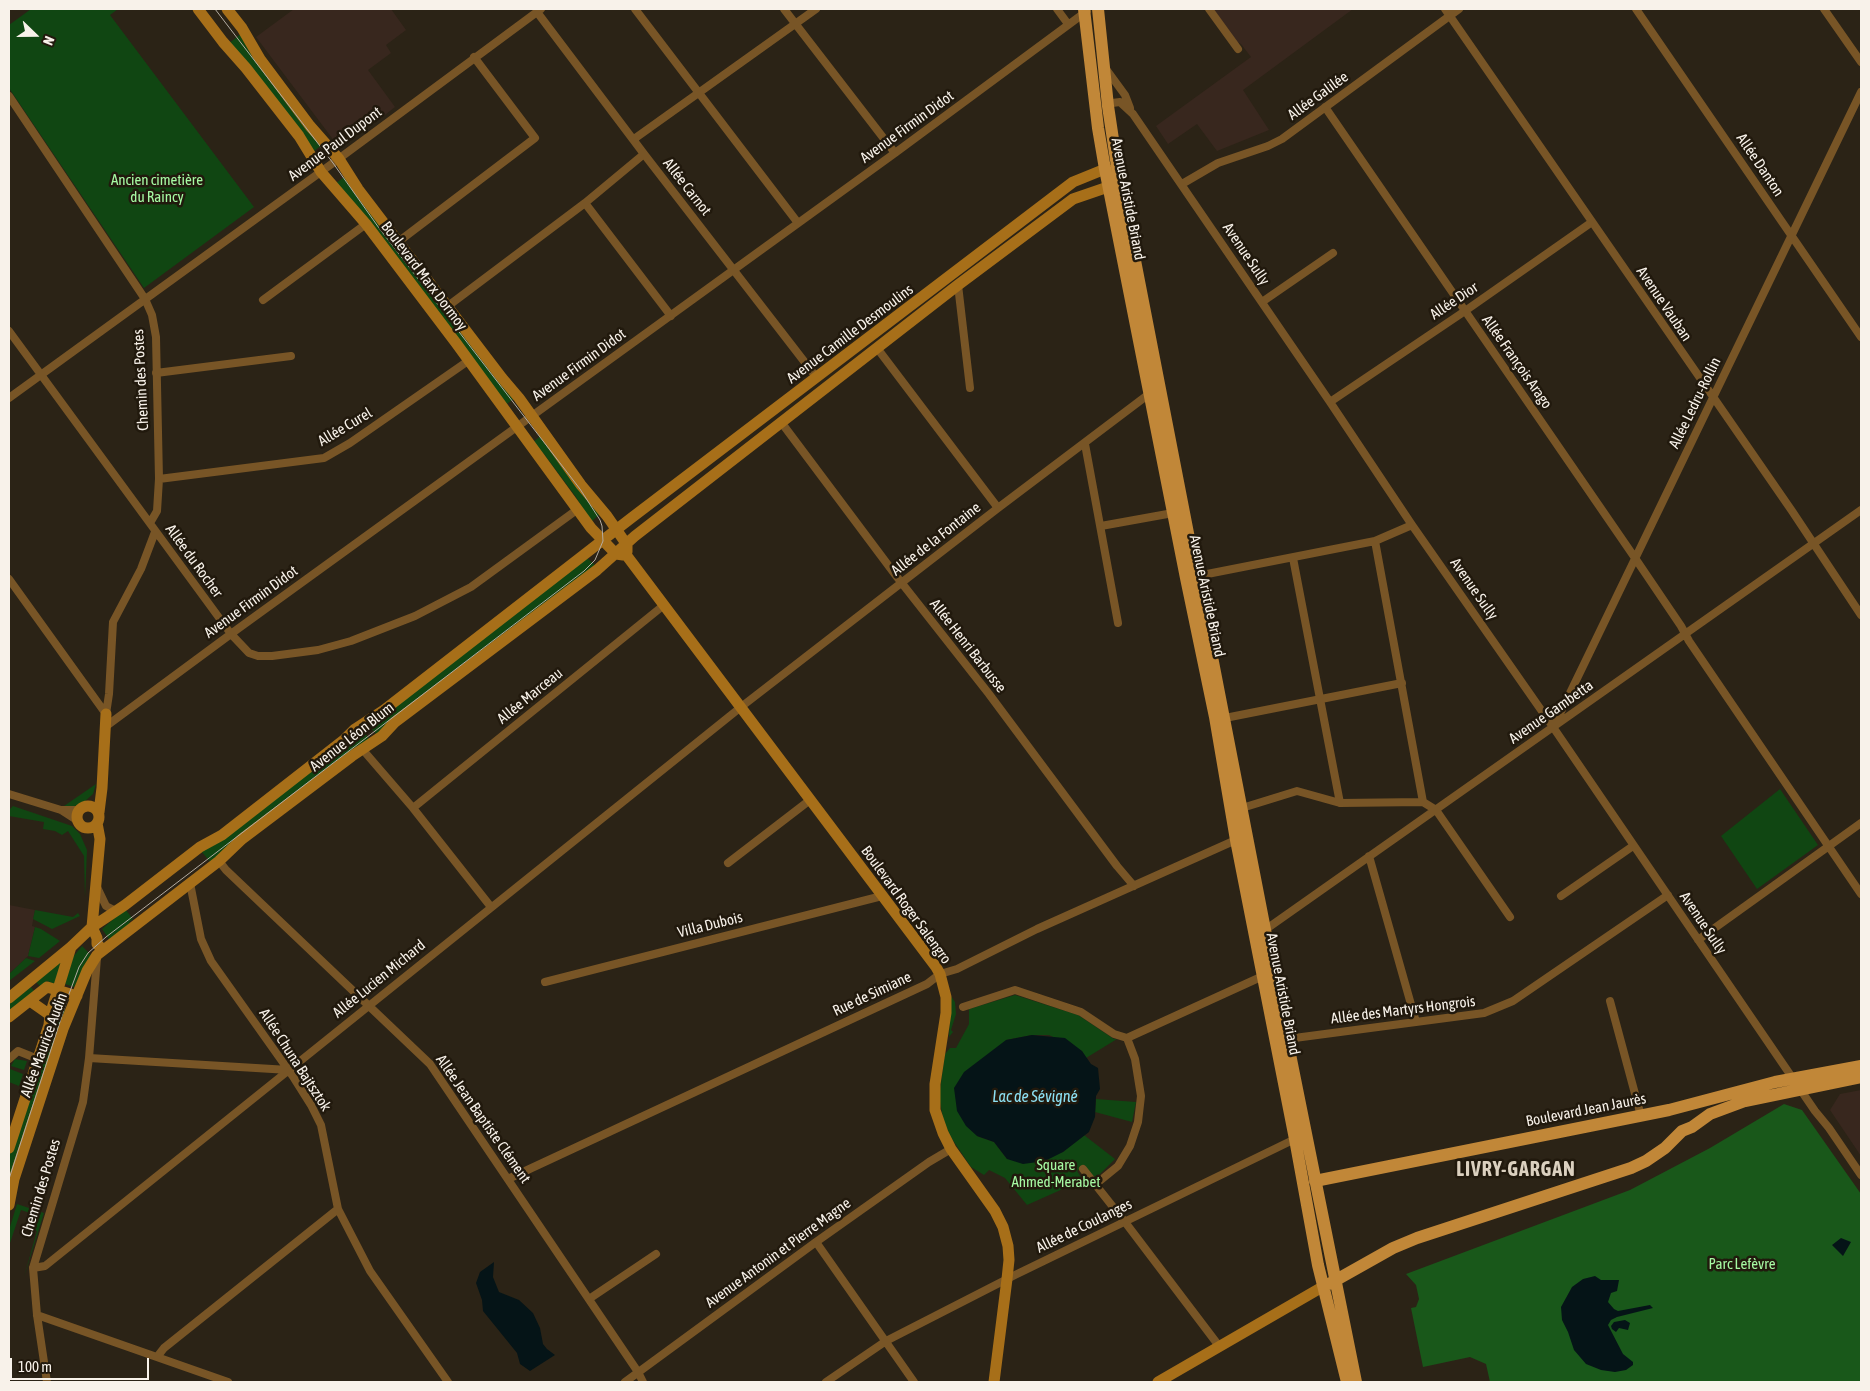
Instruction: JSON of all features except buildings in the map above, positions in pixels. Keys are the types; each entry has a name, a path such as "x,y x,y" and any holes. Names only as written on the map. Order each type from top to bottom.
{"main road":[{"name":"Boulevard Marx Dormoy","path":"198,9 293,128 321,172 366,224 591,528 602,541 623,552"},
{"name":"Boulevard Marx Dormoy","path":"227,9 242,28 260,59 310,126 339,159 358,189 533,416 581,485 617,530 623,552"},
{"name":"Avenue Aristide Briand","path":"1098,9 1108,106 1118,173 1242,808 1242,838"},
{"name":"Avenue Aristide Briand","path":"1086,10 1098,128 1108,187 1260,933 1287,1039 1315,1181 1329,1283"},
{"path":"1105,169 1118,173 1108,187"},
{"name":"Avenue Camille Desmoulins","path":"617,530 1073,182 1105,169"},
{"name":"Avenue Camille Desmoulins","path":"623,552 635,536 958,285 1072,199 1108,187"},
{"name":"Avenue Léon Blum","path":"9,998 71,947 92,927 200,847 222,835 356,729 384,710 617,530"},
{"name":"Avenue Léon Blum","path":"100,953 219,861 242,839 352,756 382,736 395,722 623,552"},
{"name":"Boulevard Roger Salengro","path":"623,552 940,974 946,997 946,1013 935,1084 935,1110 942,1133 995,1212 1003,1227 1008,1246 1009,1260 994,1382"},
{"path":"100,953 97,944 98,938 92,927 99,848 89,817 102,788 106,714"},
{"name":"Avenue Aristide Briand","path":"1260,933 1263,976 1309,1211 1316,1218 1329,1283"},
{"name":"Allée Maurice Audin","path":"9,1148 49,1025 50,1015 71,947"},
{"name":"Allée Maurice Audin","path":"9,1205 14,1179 63,1029 87,971 100,953"},
{"path":"9,1017 47,987 77,996"},
{"path":"30,1001 50,1015"},
{"name":"Boulevard Jean Jaurès","path":"1797,1084 1861,1066"},
{"name":"Boulevard Jean Jaurès","path":"1315,1181 1669,1110 1766,1084 1797,1084 1861,1077"},
{"path":"1158,1382 1393,1248 1417,1238 1631,1168 1646,1161 1665,1148 1682,1131 1692,1127 1710,1114 1797,1084"},
{"path":"1669,1110 1683,1117 1682,1131"},
{"path":"1305,1189 1315,1181"},
{"path":"1329,1283 1347,1382"},
{"path":"1329,1283 1356,1382"}],"street":[{"path":"635,9 798,223"},
{"path":"784,9 895,153"},
{"path":"634,139 816,9"},
{"path":"1057,9 1068,24"},
{"path":"1208,9 1238,49"},
{"name":"Avenue Vauban","path":"1445,9 1712,398 1792,511 1812,544 1861,615"},
{"name":"Allée Galilée","path":"1182,184 1218,163 1268,146 1282,139 1460,9"},
{"name":"Allée Danton","path":"1636,9 1861,337"},
{"path":"1824,9 1861,62"},
{"name":"Avenue Paul Dupont","path":"9,398 339,159 539,10"},
{"name":"Allée Carnot","path":"539,10 644,154 817,378"},
{"name":"Avenue Firmin Didot","path":"105,727 230,634 895,153 1086,10"},
{"path":"398,242 535,138 474,57"},
{"name":"Avenue Sully","path":"1104,67 1124,94 1133,114 1412,525 1553,726 1633,846 1861,1175"},
{"name":"Allée Ledru-Rollin","path":"1553,726 1861,92"},
{"name":"Chemin des Postes","path":"9,96 145,299 152,315 156,337 160,479 157,511 150,524"},
{"name":"Avenue Sully","path":"1108,106 1112,102 1120,102 1133,114"},
{"name":"Allée François Arago","path":"1326,107 1635,558 1861,894"},
{"path":"448,306 585,203 644,154"},
{"path":"585,203 671,316"},
{"name":"Allée Dior","path":"1330,402 1592,222"},
{"path":"263,300 366,224"},
{"path":"1262,302 1333,253"},
{"path":"958,285 970,388"},
{"name":"Allée du Rocher","path":"9,331 230,634 249,653 258,656 318,650 359,638 415,616 465,590 578,509"},
{"path":"877,348 998,508"},
{"path":"156,373 291,356"},
{"name":"Allée Curel","path":"160,479 324,458 350,443 468,361"},
{"name":"Allée de la Fontaine","path":"741,707 1149,394"},
{"name":"Allée Henri Barbusse","path":"781,422 1134,886"},
{"path":"1085,444 1118,623"},
{"name":"Avenue Gambetta","path":"1260,933 1861,510"},
{"path":"1101,526 1173,513"},
{"path":"1197,576 1375,541 1412,525"},
{"path":"106,714 113,622 141,569 155,532"},
{"path":"1375,541 1423,802"},
{"path":"1293,558 1340,802"},
{"path":"9,580 106,714"},
{"name":"Allée Marceau","path":"413,808 664,605"},
{"path":"1225,718 1402,683"},
{"name":"Allée Lucien Michard","path":"33,1268 45,1266 741,707"},
{"path":"363,750 413,808 491,907"},
{"path":"1242,808 1297,790 1340,802 1423,802 1436,810 1510,917"},
{"path":"9,794 89,817"},
{"path":"728,864 810,800"},
{"path":"1698,940 1861,823"},
{"name":"Rue de Simiane","path":"508,1179 928,984 940,974 957,970 1037,929 1242,838"},
{"path":"1561,896 1633,846"},
{"path":"1370,856 1416,1022"},
{"name":"Allée Jean Baptiste Clément","path":"219,861 430,1064 643,1382"},
{"name":"Allée Chuna Bajtsztok","path":"190,883 201,940 211,961 289,1070 321,1125 338,1209 370,1271 448,1382"},
{"path":"96,885 106,906 116,911"},
{"name":"Allée des Martyrs Hongrois","path":"1287,1039 1484,1013 1513,1001 1668,895"},
{"name":"Villa Dubois","path":"545,982 882,896"},
{"name":"Chemin des Postes","path":"47,1382 37,1315 33,1268 83,1102 100,953"},
{"path":"964,1007 1015,990 1081,1012 1114,1034 1127,1038 1263,976"},
{"path":"77,996 93,1003"},
{"path":"1610,1001 1641,1116"},
{"path":"1096,1184 1118,1166 1130,1146 1138,1122 1141,1096 1134,1059 1127,1038"},
{"path":"9,1059 18,1052 38,1059"},
{"path":"89,1058 289,1070"},
{"name":"Allée de Coulanges","path":"826,1382 886,1341 1007,1279 1296,1139"},
{"name":"Avenue Antonin et Pierre Magne","path":"625,1382 816,1242 929,1162 951,1149"},
{"path":"1083,1169 1219,1346"},
{"path":"157,1357 164,1348 338,1209"},
{"path":"816,1242 914,1382"},
{"path":"589,1299 656,1254"},
{"path":"37,1315 228,1382"}],"shaded area":[{"path":"294,9 391,9 406,30 386,45 391,53 368,70 395,107 381,118 375,110 335,142 256,37"},
{"path":"1213,9 1353,9 1243,90 1269,130 1217,151 1197,124 1168,144 1156,126 1251,57 1241,44 1237,42"},
{"path":"9,905 35,910 32,926 35,927 28,956 9,974"},
{"path":"1861,1090 1861,1156 1830,1110 1840,1094"}],"green space":[{"name":"Ancien cimetière du Raincy","path":"31,9 118,9 110,15 254,207 144,288 9,88 9,25"},
{"path":"242,33 323,144 313,152 228,44"},
{"path":"347,175 515,398 504,406 336,183"},
{"path":"543,434 601,513 591,522 576,497 544,454 532,443"},
{"path":"586,557 596,566 377,735 368,724"},
{"path":"362,729 370,740 212,864 201,851"},
{"path":"96,784 93,794 84,802 75,806 64,806"},
{"path":"1780,789 1818,845 1757,889 1721,836"},
{"path":"13,806 72,826 80,834 87,850 85,897 84,856 68,831 62,835 55,831 43,829 44,822 9,816 9,810"},
{"path":"125,909 133,919 129,922 132,926 109,939 102,929"},
{"path":"35,910 73,917 78,913 80,916 52,929 33,919"},
{"path":"35,927 60,941 39,958 28,956"},
{"path":"82,946 91,955 74,987 65,984 73,957"},
{"path":"26,958 35,961 9,981 9,974"},
{"path":"63,959 55,984 47,981 40,986 36,982"},
{"path":"31,987 34,991 9,1011 9,1004"},
{"name":"Square Ahmed-Merabet","path":"1015,995 1078,1015 1114,1039 1117,1039 1086,1058 1082,1051 1049,1035 1032,1035 1006,1040 977,1136 994,1142 1007,1159 1063,1152 1084,1135 1115,1159 1097,1177 1092,1176 1084,1165 1077,1171 1083,1180 1027,1205 1005,1178 989,1170 984,1175 971,1167 950,1136 943,1118 939,1097 945,1054 950,1048 956,1048 969,1024 969,1009"},
{"path":"951,996 955,1002 956,1014 951,1030 953,1032 949,1037"},
{"path":"55,1007 69,1011 9,1193 9,1157 52,1024"},
{"path":"15,1059 27,1061 24,1070 11,1066"},
{"path":"10,1069 23,1074 19,1086 9,1082"},
{"path":"1096,1099 1136,1102 1132,1122 1095,1112"},
{"name":"Parc Lefèvre","path":"1784,1104 1802,1110 1861,1194 1861,1382 1490,1382 1486,1364 1470,1357 1423,1367 1411,1308 1416,1307 1419,1299 1416,1285 1406,1274 1630,1190 1710,1148"},
{"path":"17,1204 44,1213 24,1277 37,1231 34,1230 36,1224 33,1223 36,1215 21,1210 9,1246 9,1230"}],"water":[{"name":"Lac de Sévigné","path":"1032,1035 1065,1038 1082,1051 1091,1064 1098,1068 1100,1089 1096,1096 1095,1117 1089,1132 1063,1152 1045,1161 1023,1164 1007,1159 994,1142 977,1136 966,1126 957,1111 954,1088 964,1072 1006,1040"},
{"path":"1841,1238 1851,1242 1843,1256 1832,1245"},
{"path":"494,1262 493,1277 499,1292 519,1300 533,1313 540,1328 543,1344 555,1355 530,1371 520,1364 517,1353 483,1311 482,1300 476,1283 480,1272"},
{"path":"1595,1276 1601,1280 1619,1280 1617,1291 1611,1293 1608,1302 1614,1309 1618,1311 1650,1305 1653,1308 1617,1317 1611,1320 1608,1325 1623,1354 1633,1362 1633,1365 1626,1370 1615,1372 1601,1370 1586,1364 1574,1350 1562,1320 1561,1307 1572,1287 1583,1279"},
{"path":"1625,1320 1630,1323 1628,1330 1619,1328 1616,1332 1612,1329 1611,1326 1614,1322"}],"tram line":[{"path":"9,1179 69,994 79,967 88,953 106,937 584,571 595,560 603,541 600,520 580,489 379,228 333,163 215,9"}],"district":[{"name":"LIVRY-GARGAN","path":"1516,1170"}]}
